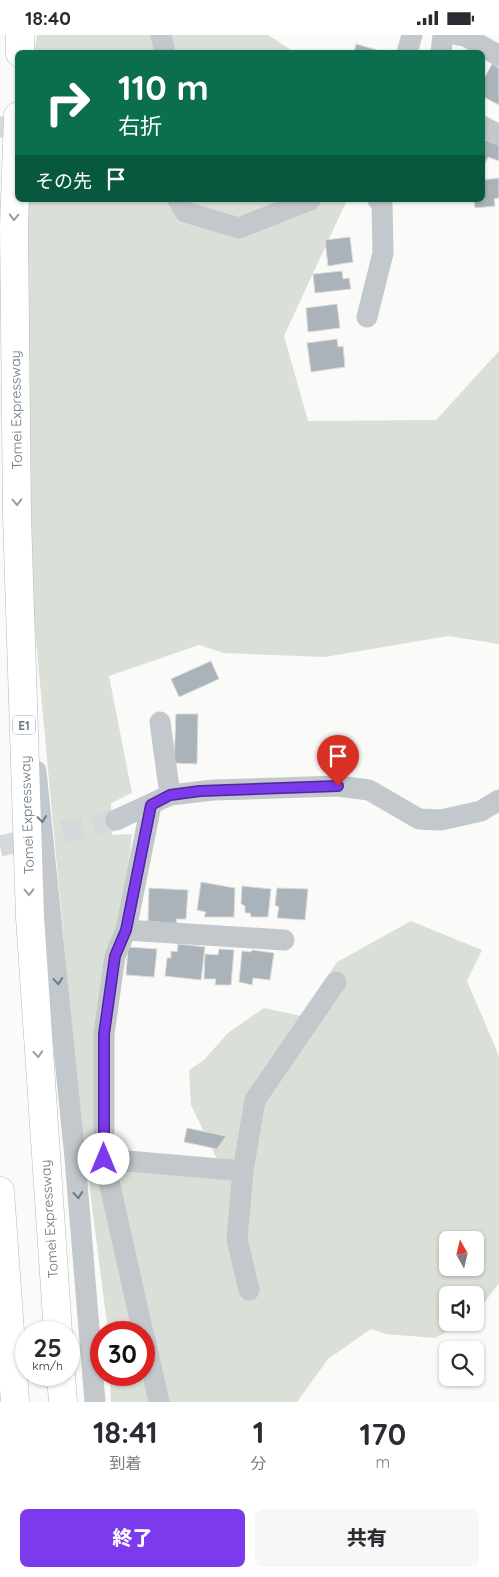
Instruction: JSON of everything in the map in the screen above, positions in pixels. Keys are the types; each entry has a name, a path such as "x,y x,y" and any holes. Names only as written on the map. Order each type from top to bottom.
{"highway":[{"path":"20,35 20,50"},
{"name":"Tomei Expressway","path":"15,199 17,517 30,917 57,1321"},
{"path":"0,1191 12,1395"},
{"path":"62,1386 63,1402"}],"street":[{"path":"161,35 164,50"},
{"path":"408,50 412,35"},
{"path":"441,50 443,35"},
{"path":"458,35 464,36 499,56"},
{"path":"485,128 499,135"},
{"path":"179,202 185,212 239,228 305,202"},
{"path":"367,317 383,253 381,202"},
{"path":"21,649 45,839 94,1402"},
{"path":"160,722 170,795"},
{"path":"116,820 170,795 214,790 338,786 369,790 419,819 441,820 481,811 499,800"},
{"path":"140,1321 104,1159 104,1034 115,956 126,930 151,805"},
{"path":"126,930 284,940"},
{"path":"249,1290 237,1239 243,1171 256,1100 336,982"},
{"path":"104,1159 243,1171"},
{"path":"155,1385 159,1402"}],"shaded area":[{"path":"37,35 268,35 291,50 34,50"},
{"path":"25,202 346,202 284,336 308,421 436,420 499,351 499,644 448,636 325,657 224,653 199,645 109,676 132,793 111,803 112,835 132,834 98,1156 225,1176 191,1105 189,1070 204,1060 228,1033 264,1008 301,1016 337,962 411,921 482,950 467,981 499,1056 499,1283 484,1303 484,1286 439,1286 439,1331 448,1331 435,1338 386,1334 371,1329 328,1359 297,1402 111,1402 110,1386 155,1386 155,1321 107,1321 79,1104 32,597"}],"building":[{"path":"356,44 377,50 355,50"},
{"path":"492,64 499,68 499,105 485,98 485,77"},
{"path":"485,140 499,145 499,161 488,157 485,163"},
{"path":"499,178 499,198 494,199 495,206 475,208 474,202 485,202 485,180"},
{"path":"350,237 353,262 328,266 325,240"},
{"path":"342,271 343,279 349,278 351,289 315,293 313,274"},
{"path":"337,304 340,328 308,332 306,308"},
{"path":"337,339 338,347 343,346 345,367 311,372 307,343"},
{"path":"211,661 219,679 179,697 171,679"},
{"path":"176,714 198,714 197,764 174,763"},
{"path":"201,882 235,888 234,917 204,917 206,912 197,910"},
{"path":"242,886 271,889 268,917 251,917 250,913 245,913 245,906 241,904"},
{"path":"149,888 188,890 186,919 176,919 177,924 148,921"},
{"path":"277,888 308,889 305,920 277,918 279,907 275,905"},
{"path":"178,944 205,947 201,980 165,976 167,958 171,958 171,951 177,952"},
{"path":"128,947 157,949 154,977 126,975"},
{"path":"219,949 234,950 231,985 215,985 216,979 204,979 205,954 218,955"},
{"path":"252,950 274,953 270,980 253,978 252,985 239,982 242,951 251,952"},
{"path":"187,1128 226,1136 217,1149 184,1142"}],"tunnel":[{"path":"0,127 15,127"},
{"path":"0,846 116,820"}],"route":[{"path":"104,1159 104,1034 115,956 126,930 151,805 170,795 200,791 338,786"}]}
